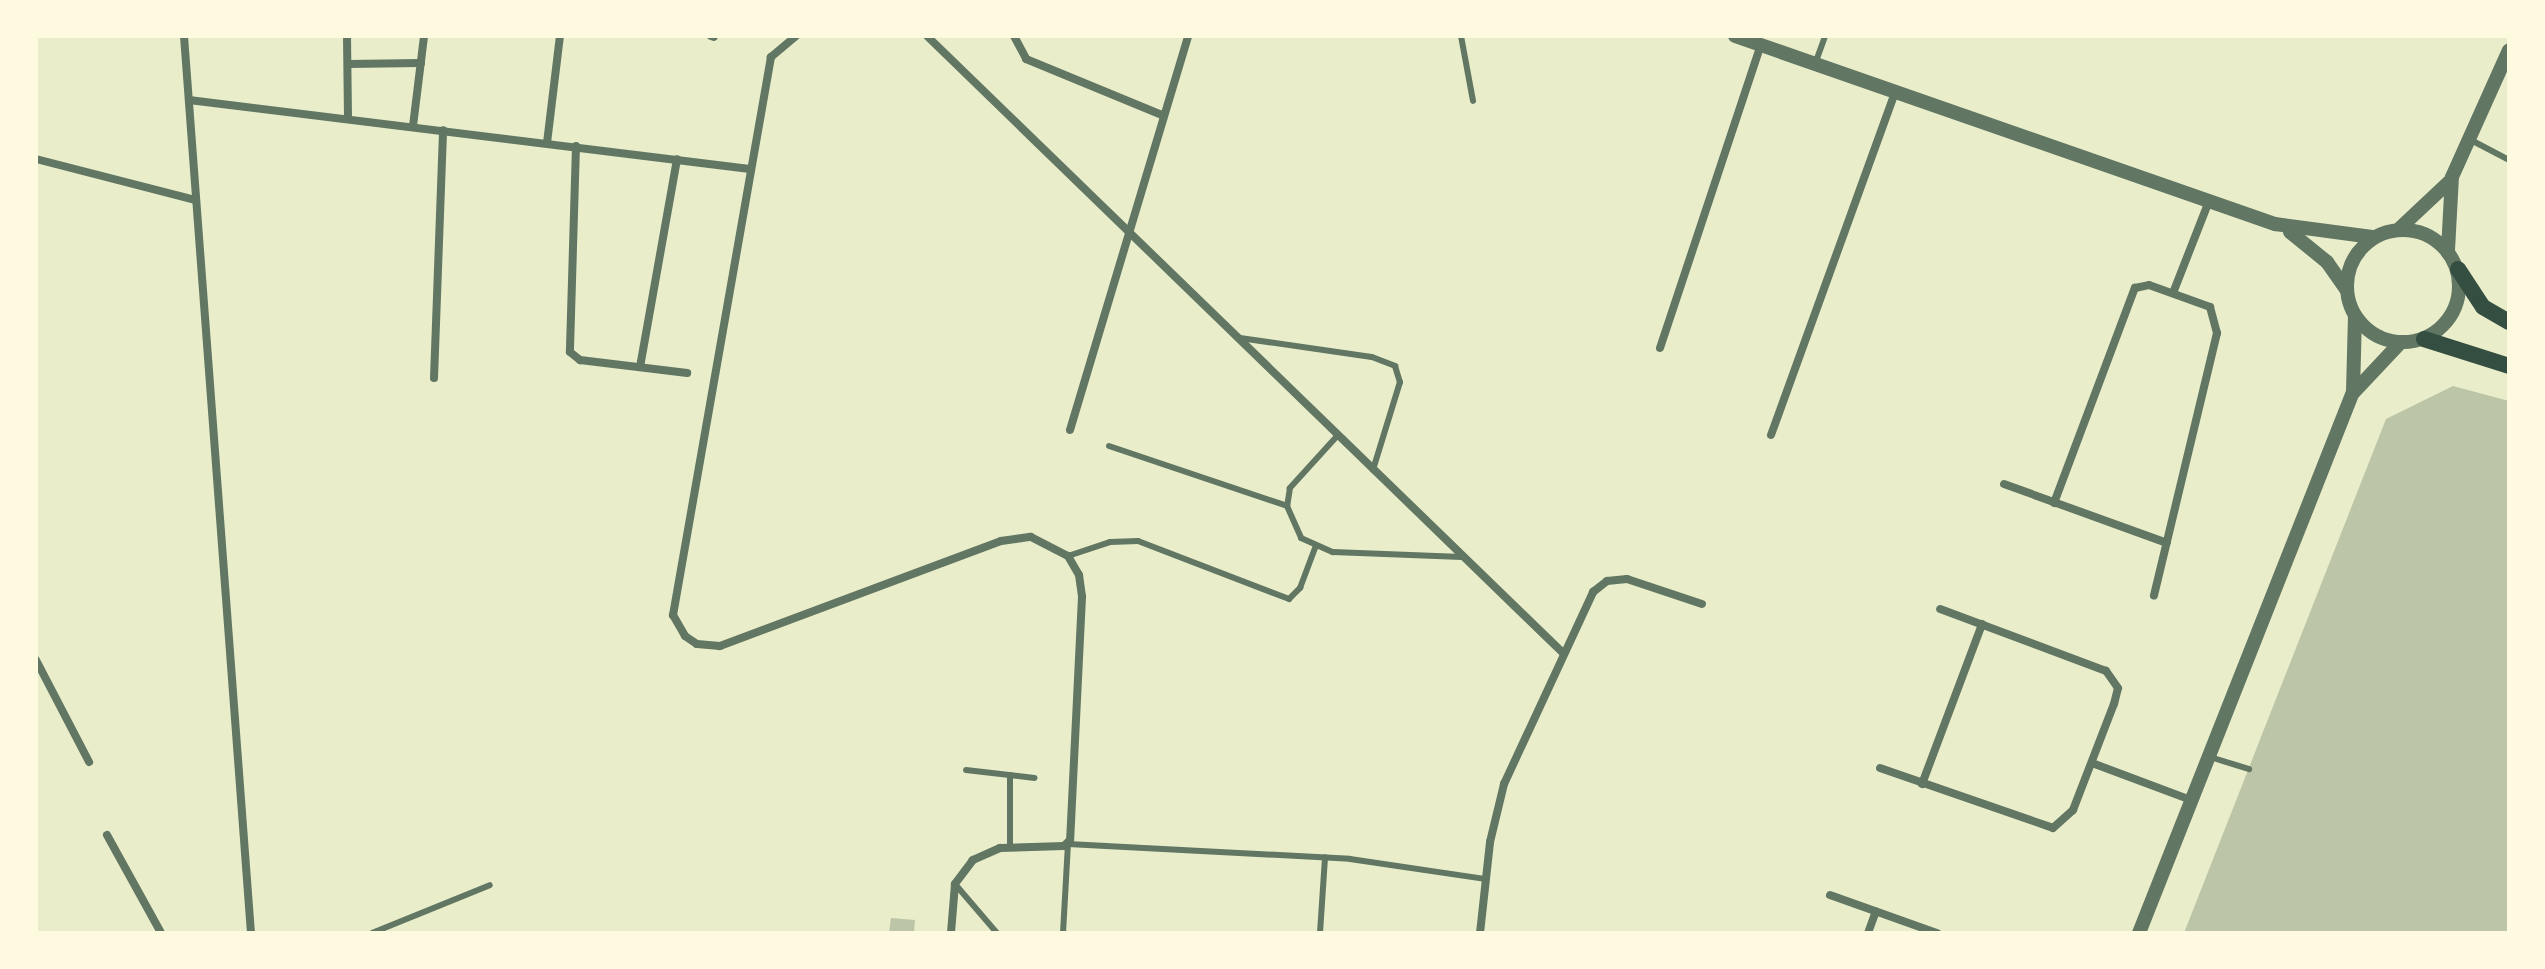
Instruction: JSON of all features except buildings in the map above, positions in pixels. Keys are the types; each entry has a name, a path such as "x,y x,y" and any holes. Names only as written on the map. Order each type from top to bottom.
{"main road":[{"path":"2458,269 2483,307 2509,322"},
{"path":"2424,339 2509,366"}],"street":[{"path":"184,36 251,933"},
{"path":"347,36 348,118"},
{"path":"413,126 424,36"},
{"path":"547,143 560,36"},
{"path":"796,36 771,57 674,597 677,627 697,644 720,646 1018,537 1041,539 1068,556 1079,575 1082,597 1068,844 1010,847 973,860 955,884 951,933"},
{"path":"927,36 1130,229 1563,653"},
{"path":"1014,36 1026,59 1164,116"},
{"path":"1070,430 1188,36"},
{"path":"1735,36 2275,224 2372,237 2400,228 2429,206 2452,177 2509,50"},
{"path":"1660,348 1761,45"},
{"path":"348,64 421,63"},
{"path":"1771,435 1895,92"},
{"path":"189,100 750,169"},
{"path":"434,378 443,130"},
{"path":"576,146 570,352 580,360 687,373"},
{"path":"36,159 196,200"},
{"path":"640,367 677,159"},
{"path":"2448,250 2452,177"},
{"path":"2173,293 2209,201"},
{"path":"2139,933 2353,392 2355,317 2346,289 2319,255 2275,224"},
{"path":"2355,317 2375,336 2400,343 2424,339 2454,310 2458,269 2448,250 2427,233 2400,228"},
{"path":"2346,289 2352,260 2372,237"},
{"path":"2054,503 2131,294 2142,285 2210,307 2219,323 2154,596"},
{"path":"2353,392 2400,343"},
{"path":"2004,484 2167,543"},
{"path":"1480,933 1485,879 1504,784 1588,600 1607,581 1627,579 1702,604"},
{"path":"1880,768 2053,828 2069,816 2092,763 2117,696 2111,675 1940,609"},
{"path":"1922,784 1982,624"},
{"path":"36,660 89,762"},
{"path":"2092,763 2191,800"},
{"path":"107,835 161,933"},
{"path":"1830,895 1937,933"},
{"path":"1868,933 1876,911"}],"lane":[{"path":"1461,36 1473,101"},
{"path":"1815,64 1825,36"},
{"path":"2469,139 2509,160"},
{"path":"1240,338 1372,357 1395,366 1400,382 1373,470"},
{"path":"1338,435 1300,473 1287,506 1301,538 1315,548 1462,557"},
{"path":"1109,446 1287,506"},
{"path":"1068,556 1110,542 1138,541 1289,599 1300,588 1315,548"},
{"path":"2209,757 2249,769"},
{"path":"966,770 1035,778"},
{"path":"1010,775 1010,847"},
{"path":"1063,933 1068,844 1325,857 1485,879"},
{"path":"1320,933 1325,857"},
{"path":"955,884 997,933"},
{"path":"372,933 490,885"}]}
